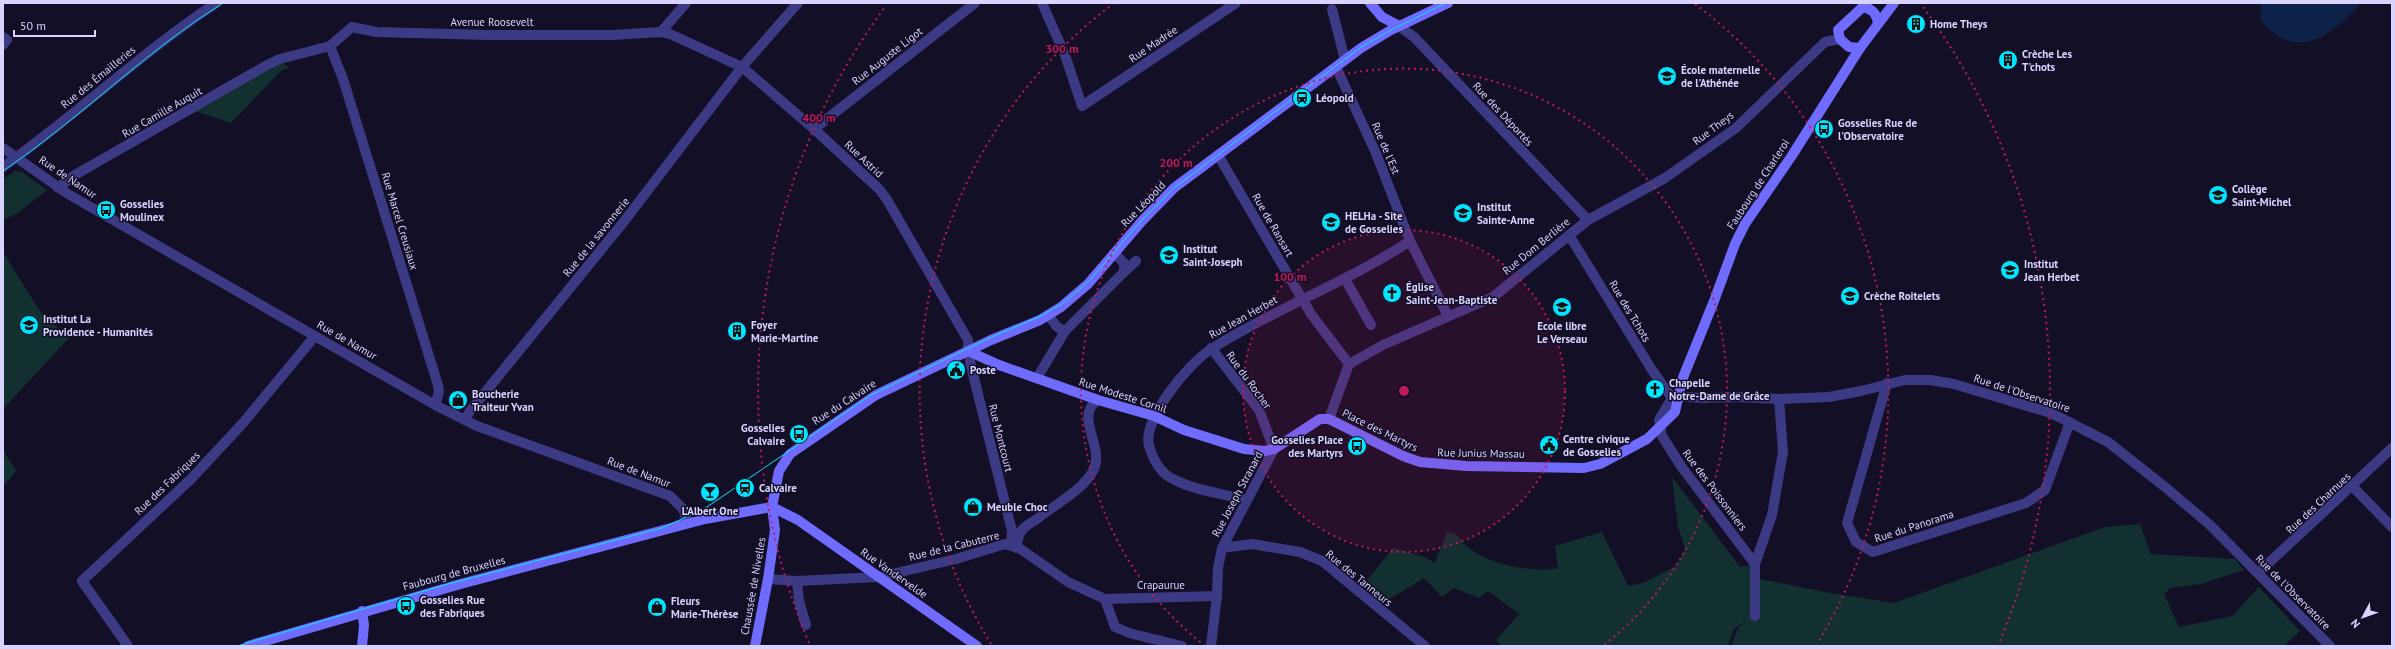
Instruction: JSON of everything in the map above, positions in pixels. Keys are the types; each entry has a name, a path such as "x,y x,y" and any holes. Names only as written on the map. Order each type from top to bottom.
{"main road":[{"path":"1370,3 1382,17 1399,26"},
{"name":"Rue Léopold","path":"968,351 1048,315 1077,294 1163,199 1218,155 1371,42 1399,26 1448,3"},
{"name":"Faubourg de Charleroi","path":"1675,397 1714,301 1734,244 1745,224 1791,157 1860,48 1894,3"},
{"path":"1853,59 1849,47 1840,39 1838,30 1865,5 1877,14 1878,23"},
{"path":"1849,47 1860,48"},
{"name":"Rue Modeste Cornil","path":"968,351 983,359 1098,400 1154,416 1184,430 1226,444 1257,451 1274,449"},
{"name":"Rue du Calvaire","path":"783,461 793,451 868,399 968,351"},
{"name":"Rue Junius Massau","path":"1420,462 1466,466 1584,468 1600,464 1648,439 1675,412 1675,397"},
{"name":"Place des Martyrs","path":"1274,449 1320,419 1329,419 1403,456 1420,462"},
{"name":"Chaussée de Nivelles","path":"755,646 768,579 774,530 772,507 779,469 783,461"},
{"name":"Faubourg de Bruxelles","path":"248,646 362,611 668,528 772,507"},
{"name":"Rue Vandervelde","path":"772,507 798,520 977,646"},
{"path":"362,611 364,625 362,646"}],"street":[{"name":"Rue des Émailleries","path":"3,167 159,43 216,3"},
{"path":"661,32 686,3"},
{"name":"Rue de la savonnerie","path":"465,420 475,405 622,224 742,67 798,3"},
{"name":"Rue Auguste Ligot","path":"814,129 975,3"},
{"name":"Rue Madrée","path":"1042,3 1065,54 1082,106 1236,3"},
{"path":"1332,9 1345,60"},
{"name":"Rue des Déportés","path":"1399,26 1414,36 1588,220"},
{"name":"Avenue Roosevelt","path":"330,46 352,27 376,32 490,35 613,35 661,32"},
{"name":"Rue Astrid","path":"661,32 670,34 742,67 814,129 886,198 968,340 968,351"},
{"path":"3,37 7,40 3,45"},
{"name":"Rue Theys","path":"1588,220 1665,178 1736,128 1825,42 1840,39"},
{"name":"Rue Camille Auquit","path":"58,188 73,176 280,59 330,46"},
{"name":"Rue Marcel Creusiaux","path":"330,46 343,79 438,385 439,392 435,405"},
{"name":"Rue de l'Est","path":"1336,67 1375,151 1410,241 1448,316"},
{"name":"Rue de Namur","path":"3,148 58,188 435,405 465,420 670,496 680,505 688,523"},
{"name":"Rue de Ransart","path":"1218,155 1302,298 1350,364"},
{"name":"Rue Dom Berlière","path":"1350,364 1383,345 1493,297 1588,220"},
{"name":"Rue des Tchots","path":"1569,235 1652,370 1675,397"},
{"name":"Rue Jean Herbet","path":"1246,500 1173,479 1161,470 1152,455 1147,438 1154,416 1175,385 1211,348 1302,298 1345,279 1410,241"},
{"path":"1114,253 1124,263 1124,272"},
{"path":"1037,378 1065,331 1136,261"},
{"path":"1345,279 1371,325"},
{"path":"1048,315 1057,327 1065,331"},
{"name":"Rue des Fabriques","path":"128,646 82,581 191,479 243,423 315,336"},
{"name":"Rue du Rocher","path":"1211,348 1259,410 1274,449"},
{"name":"Rue Montcourt","path":"968,351 1017,531"},
{"name":"Place des Martyrs","path":"1329,419 1350,364"},
{"name":"Rue de l'Observatoire","path":"1675,397 1778,399 1829,397 1861,391 1887,383 1905,380 1930,380 1954,384 2051,413 2108,442 2165,487 2210,525 2330,646"},
{"name":"Rue du Panorama","path":"1887,383 1848,523 1856,542 1873,552 2026,503 2045,490 2070,422"},
{"path":"1754,616 1755,564 1772,515 1783,452 1778,399"},
{"path":"1098,400 1090,404 1087,412 1095,449 1094,468 1089,477 1017,531 1013,547 1068,582 1105,599 1115,627 1128,633 1182,646"},
{"name":"Rue des Poissonniers","path":"1659,429 1681,466 1755,564"},
{"name":"Rue des Charnues","path":"2258,573 2353,487 2392,448"},
{"name":"Rue Joseph Stranard","path":"1211,646 1217,596 1218,568 1222,548 1246,500 1261,477 1274,449"},
{"path":"2353,487 2392,527"},
{"name":"Rue de la Cabuterre","path":"768,579 797,581 878,577 956,559 1005,544 1013,547"},
{"name":"Rue des Tanneurs","path":"1222,548 1252,544 1300,552 1322,561 1425,646"},
{"path":"797,581 799,601 806,625"},
{"name":"Crapaurue","path":"1105,599 1217,596"}],"green space":[{"path":"282,63 290,68 282,70 231,123 198,112 192,113 199,105"},
{"path":"15,171 22,172 47,190 18,213 3,220 3,179"},
{"name":"Institut La Providence - Humanités","path":"3,252 41,313 69,338 3,409"},
{"path":"3,450 16,471 3,487"},
{"path":"1672,477 1740,567 1755,564 1755,578 1830,593 1894,603 2105,527 2140,524 2151,554 2235,559 2244,570 2201,584 2170,588 2164,594 2179,627 2232,616 2259,587 2300,631 2284,646 1731,646 1738,628 1747,620 1734,629 1728,646 1502,646 1496,640 1519,614 1488,591 1479,598 1454,588 1442,597 1424,578 1380,605 1363,585 1393,548 1425,557 1435,563 1447,532 1456,534 1464,544 1488,559 1517,567 1546,569 1558,568 1555,546 1602,532 1628,586 1643,583 1676,566 1685,549 1678,527"}],"water":[{"path":"2261,3 2361,3 2338,26 2326,34 2314,40 2301,42 2288,41 2275,34 2261,21"}],"tram line":[{"path":"3,171 59,130 166,43 223,3"},
{"path":"237,646 448,584 662,528 704,509 871,395 994,336 1039,317 1062,304 1089,281 1141,221 1174,188 1361,47 1391,30 1446,3"}],"place":[{"name":"Home Theys","path":"1916,24"},
{"name":"Crèche Les T'chots","path":"2008,60"},
{"name":"École maternelle de l'Athénée","path":"1667,76"},
{"name":"Léopold","path":"1302,98"},
{"name":"Gosselies Rue de l'Observatoire","path":"1824,129"},
{"name":"Collège Saint-Michel","path":"2218,195"},
{"name":"Gosselies Moulinex","path":"106,210"},
{"name":"Institut Sainte-Anne","path":"1463,213"},
{"name":"HELHa - Site de Gosselies","path":"1331,222"},
{"name":"Institut Saint-Joseph","path":"1169,255"},
{"name":"Institut Jean Herbet","path":"2010,270"},
{"name":"Église Saint-Jean-Baptiste","path":"1392,293"},
{"name":"Crèche Roitelets","path":"1850,296"},
{"name":"Ecole libre Le Verseau","path":"1562,307"},
{"name":"Institut La Providence - Humanités","path":"29,325"},
{"name":"Foyer Marie-Martine","path":"737,331"},
{"name":"Poste","path":"956,370"},
{"name":"Chapelle Notre-Dame de Grâce","path":"1655,389"},
{"name":"Boucherie Traiteur Yvan","path":"458,400"},
{"name":"Gosselies Calvaire","path":"799,434"},
{"name":"Centre civique de Gosselies","path":"1549,445"},
{"name":"Gosselies Place des Martyrs","path":"1357,446"},
{"name":"Calvaire","path":"745,488"},
{"name":"L'Albert One","path":"710,492"},
{"name":"Meuble Choc","path":"973,507"},
{"name":"Gosselies Rue des Fabriques","path":"406,606"},
{"name":"Fleurs Marie-Thérèse","path":"657,607"}]}
